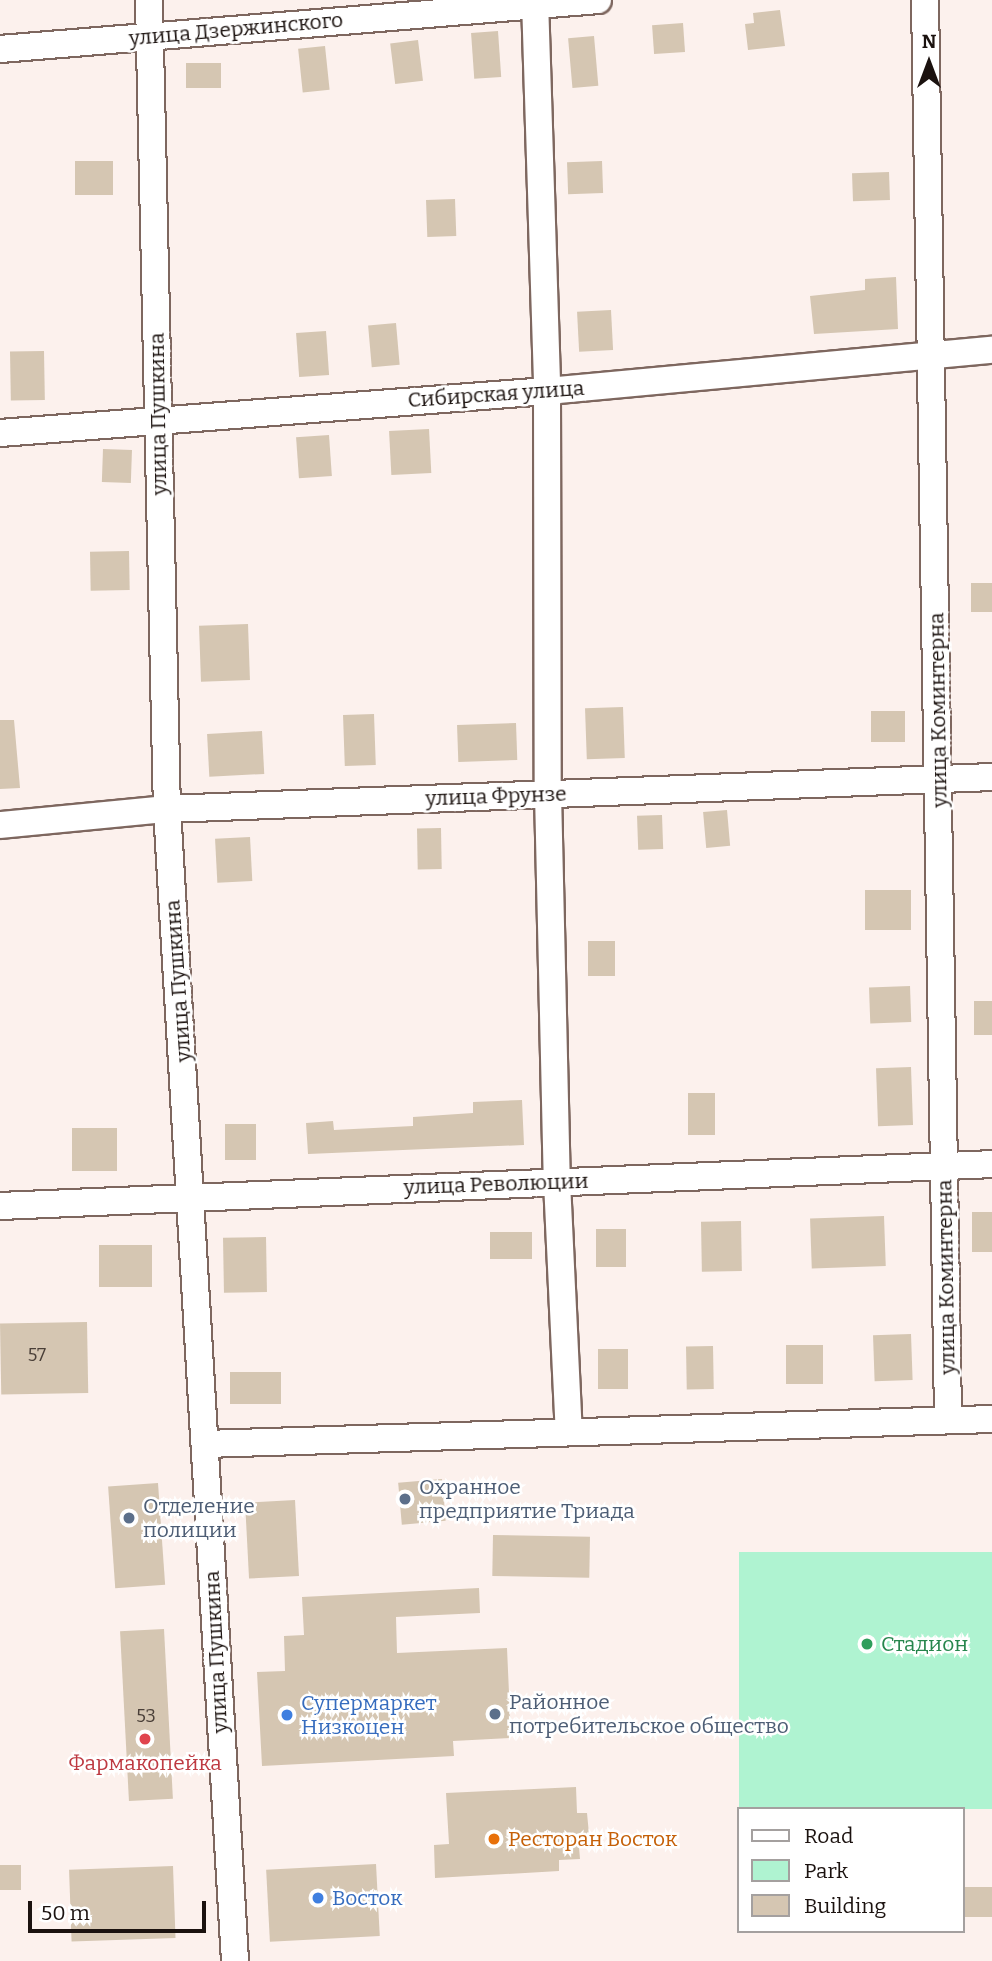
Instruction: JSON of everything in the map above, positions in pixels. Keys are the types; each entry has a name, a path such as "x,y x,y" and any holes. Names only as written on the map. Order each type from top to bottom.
{"street":[{"name":"улица Пушкина","path":"149,0 167,809 192,1197 234,1961"},
{"name":"улица Дзержинского","path":"0,49 535,3 598,0"},
{"name":"улица Коминтерна","path":"925,0 933,354 947,1420"},
{"path":"535,3 547,391 548,793 557,1182 569,1432"},
{"name":"Сибирская улица","path":"0,433 547,391 992,350"},
{"name":"улица Фрунзе","path":"0,825 167,809 992,777"},
{"name":"улица Революции","path":"0,1206 992,1164"},
{"path":"205,1444 992,1419"}],"green space":[{"path":"739,1552 992,1552 992,1809 739,1807"}],"building":[{"path":"780,10 785,46 748,50 745,24 754,23 753,13"},
{"path":"683,23 685,52 654,54 652,25"},
{"path":"498,31 501,77 474,79 471,33"},
{"path":"594,36 598,86 572,88 568,38"},
{"path":"418,40 423,81 395,84 390,43"},
{"path":"325,46 330,90 303,93 298,49"},
{"path":"186,63 221,63 221,88 186,88"},
{"path":"75,161 113,161 113,195 75,195"},
{"path":"602,161 603,193 568,194 567,162"},
{"path":"889,172 890,200 853,201 852,173"},
{"path":"455,199 456,236 427,237 426,200"},
{"path":"896,277 898,329 814,334 810,296 865,290 865,279"},
{"path":"611,310 613,350 579,352 577,312"},
{"path":"396,323 400,365 372,367 368,325"},
{"path":"326,331 329,375 299,377 296,333"},
{"path":"44,351 45,400 11,401 10,352"},
{"path":"429,429 431,473 391,475 389,431"},
{"path":"329,435 332,476 299,478 296,437"},
{"path":"103,449 132,450 131,483 102,482"},
{"path":"129,551 130,590 91,591 90,552"},
{"path":"971,583 992,583 992,612 971,612"},
{"path":"248,624 250,680 201,682 199,626"},
{"path":"623,707 625,758 587,759 585,708"},
{"path":"871,711 905,711 905,742 871,742"},
{"path":"374,714 376,765 345,766 343,715"},
{"path":"0,720 14,720 20,788 0,789"},
{"path":"516,723 517,760 458,762 457,725"},
{"path":"262,731 264,774 209,777 207,734"},
{"path":"727,810 730,846 706,848 703,812"},
{"path":"662,815 663,849 638,850 637,816"},
{"path":"417,828 441,828 442,869 418,869"},
{"path":"250,837 252,881 217,883 215,839"},
{"path":"865,890 911,890 911,930 865,930"},
{"path":"588,941 615,941 615,976 588,976"},
{"path":"910,986 911,1022 870,1023 869,987"},
{"path":"974,1001 992,1001 992,1035 974,1035"},
{"path":"911,1067 913,1125 878,1126 876,1068"},
{"path":"688,1093 715,1093 715,1135 688,1135"},
{"path":"522,1100 524,1145 308,1154 306,1123 333,1121 334,1130 413,1126 413,1117 473,1113 473,1102"},
{"path":"225,1124 256,1124 256,1160 225,1160"},
{"path":"72,1128 117,1128 117,1171 72,1171"},
{"path":"972,1212 992,1212 992,1252 972,1252"},
{"path":"884,1216 886,1266 812,1269 810,1219"},
{"path":"741,1221 742,1271 702,1272 701,1222"},
{"path":"596,1229 626,1229 626,1267 596,1267"},
{"path":"490,1232 532,1232 532,1259 490,1259"},
{"path":"266,1237 267,1292 224,1293 223,1238"},
{"path":"99,1245 152,1245 152,1287 99,1287"},
{"path":"87,1322 88,1393 1,1395 0,1324"},
{"path":"911,1334 913,1380 875,1381 873,1335"},
{"path":"786,1345 823,1345 823,1384 786,1384"},
{"path":"686,1346 713,1346 714,1389 687,1389"},
{"path":"598,1349 628,1349 628,1389 598,1389"},
{"path":"230,1372 281,1372 281,1404 230,1404"},
{"path":"442,1479 446,1521 402,1525 398,1483"},
{"path":"158,1483 165,1585 115,1588 108,1486"},
{"path":"295,1500 299,1576 249,1579 245,1503"},
{"path":"493,1535 590,1537 589,1578 492,1576"},
{"path":"479,1588 480,1613 396,1617 397,1653 507,1648 511,1738 453,1741 454,1756 262,1766 257,1672 285,1671 284,1636 304,1635 302,1597"},
{"path":"164,1629 173,1799 129,1801 120,1631"},
{"path":"576,1787 577,1813 587,1813 589,1834 578,1835 580,1859 559,1860 559,1871 435,1878 434,1845 449,1844 446,1793"},
{"path":"376,1864 380,1936 270,1942 266,1870"},
{"path":"0,1865 21,1865 21,1890 0,1890"},
{"path":"173,1866 176,1938 72,1942 69,1870"},
{"path":"964,1887 992,1887 992,1917 964,1917"}],"place":[{"name":"Охранное предприятие Триада","path":"405,1499"},
{"name":"Отделение полиции","path":"129,1518"},
{"name":"Стадион","path":"867,1644"},
{"name":"Районное потребительское общество","path":"495,1714"},
{"name":"Супермаркет Низкоцен","path":"287,1715"},
{"name":"Фармакопейка","path":"145,1739"},
{"name":"Ресторан Восток","path":"494,1839"},
{"name":"Восток","path":"318,1898"}]}
